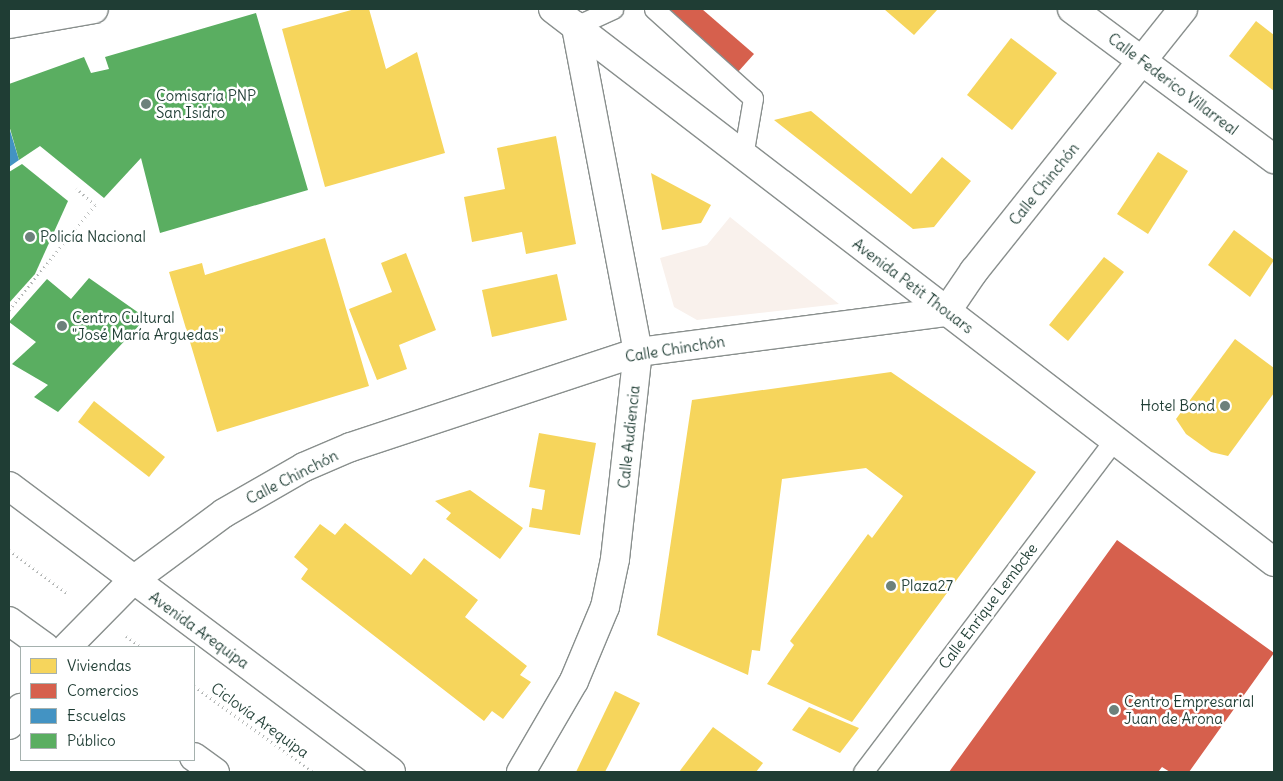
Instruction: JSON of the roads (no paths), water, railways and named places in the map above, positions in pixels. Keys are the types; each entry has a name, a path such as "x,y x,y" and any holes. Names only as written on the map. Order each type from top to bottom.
{"street":[{"path":"9,24 94,9"},
{"name":"Avenida Petit Thouars","path":"553,9 1274,562"},
{"name":"Calle Federico Villarreal","path":"1072,9 1274,159"},
{"name":"Calle Chinchón","path":"68,646 132,581 224,513 304,468 397,431 638,352 946,312 974,271 1143,62 1183,9"},
{"name":"Calle Audiencia","path":"521,772 574,681 605,607 615,559 638,352 576,26"},
{"name":"Avenida Arequipa","path":"9,486 132,581 391,772"},
{"path":"9,621 44,646"},
{"path":"9,725 20,709"},
{"path":"195,758 215,772"}],"lane":[{"path":"576,26 614,9"},
{"path":"654,9 754,98 743,156"},
{"name":"Calle Enrique Lembcke","path":"863,772 1114,440"}],"place":[{"name":"Comisaría PNP San Isidro","path":"146,104"},
{"name":"Policía Nacional","path":"30,237"},
{"name":"Centro Cultural \"José María Arguedas\"","path":"62,326"},
{"name":"Hotel Bond","path":"1225,406"},
{"name":"Plaza27","path":"891,586"},
{"name":"Centro Empresarial Juan de Arona","path":"1114,710"}]}
